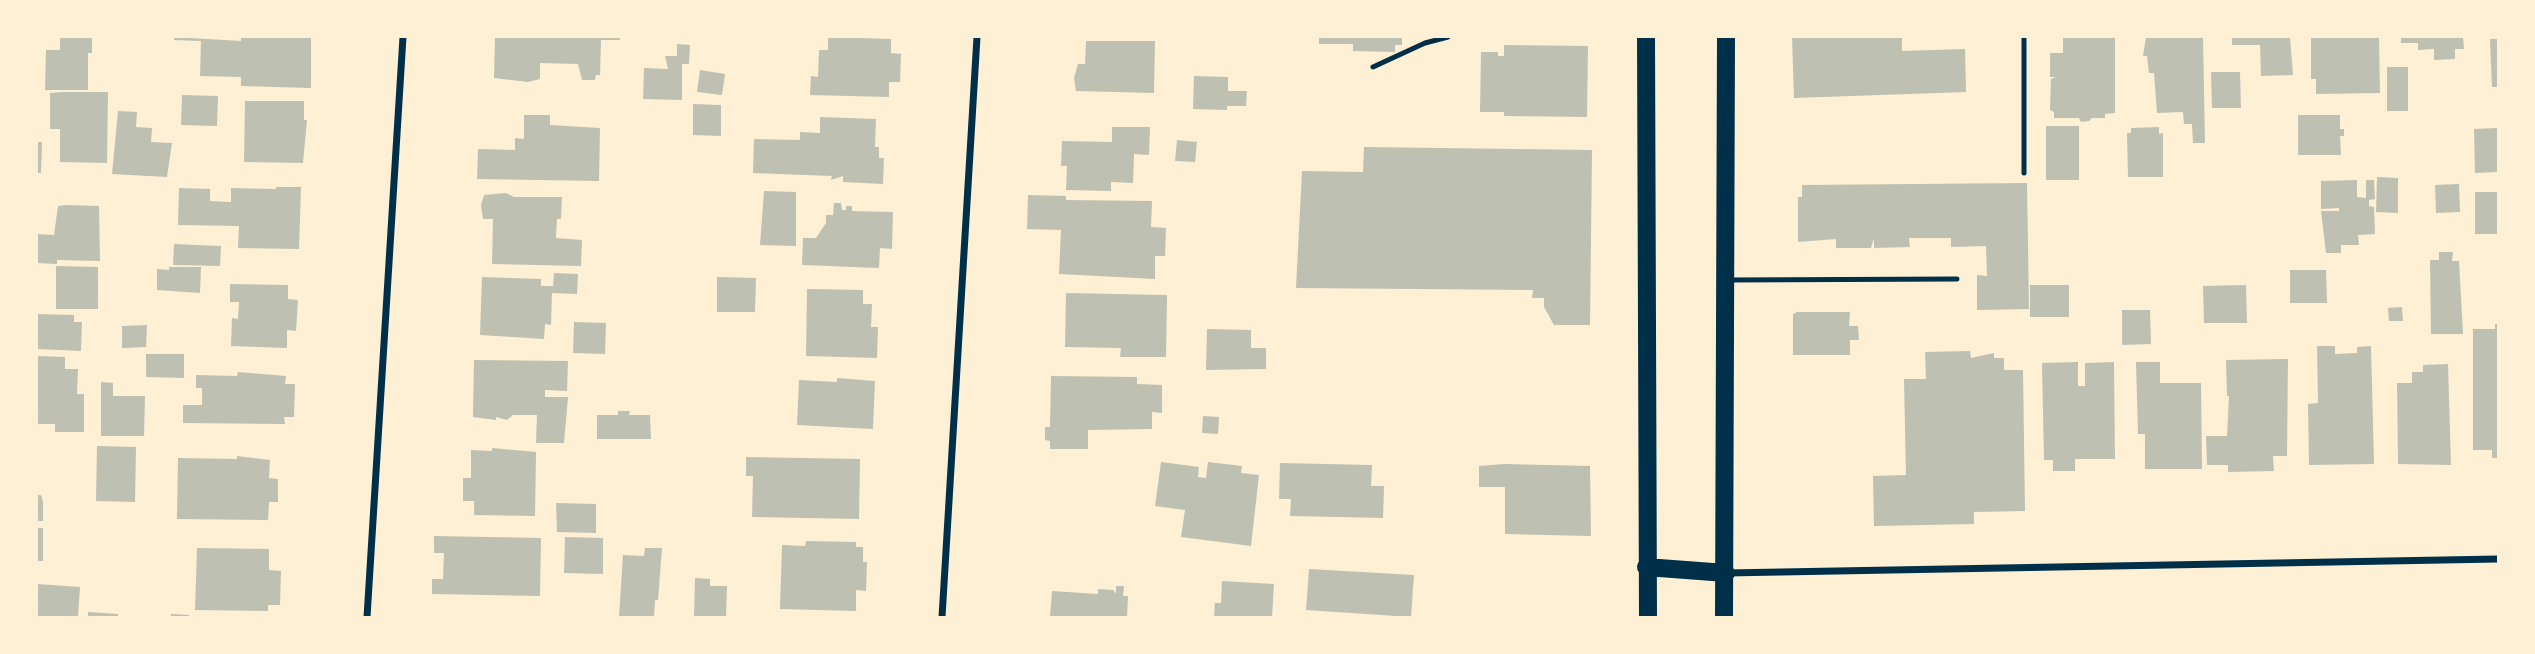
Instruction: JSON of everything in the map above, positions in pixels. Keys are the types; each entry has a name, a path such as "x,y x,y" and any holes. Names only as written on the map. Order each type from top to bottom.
{"main road":[{"path":"1646,37 1648,617"},
{"path":"1724,617 1726,37"},
{"path":"1646,567 1726,573"}],"street":[{"path":"368,617 403,37"},
{"path":"942,617 977,37"},
{"path":"1726,573 2498,559"}],"lane":[{"path":"1373,67 1425,43 1448,37"},
{"path":"2024,37 2024,173"},
{"path":"1726,281 1957,279"}],"building":[{"path":"60,37 92,37 92,53 88,53 88,90 45,90 46,50 60,50"},
{"path":"174,37 241,41 241,37 311,37 311,88 241,86 241,77 200,76 201,41 174,40"},
{"path":"495,37 620,37 620,40 601,40 600,75 596,75 595,80 582,80 578,64 540,63 540,79 528,82 494,78"},
{"path":"828,37 891,39 891,53 901,54 900,82 889,82 889,97 810,95 811,76 818,77 819,50 828,50"},
{"path":"1319,37 1402,37 1402,45 1395,45 1395,52 1353,51 1353,44 1319,44"},
{"path":"1792,37 1902,37 1902,51 1965,49 1966,92 1794,98"},
{"path":"2063,37 2115,37 2115,113 2105,114 2105,118 2092,118 2081,122 2079,118 2054,118 2054,112 2050,110 2051,79 2056,77 2050,77 2050,53 2063,53"},
{"path":"2146,37 2203,37 2205,143 2193,143 2192,124 2184,124 2183,112 2157,113 2154,73 2149,73 2147,56 2143,56"},
{"path":"2232,37 2290,37 2293,75 2261,76 2260,45 2232,45"},
{"path":"2311,37 2379,37 2380,93 2316,94 2316,79 2311,79"},
{"path":"2401,37 2463,37 2464,49 2455,49 2455,59 2434,60 2434,49 2418,50 2418,43 2401,43"},
{"path":"2490,39 2498,39 2498,87 2492,87"},
{"path":"1086,41 1155,41 1154,93 1076,91 1074,78 1078,64 1085,64"},
{"path":"677,44 690,45 689,64 682,64 682,100 643,99 644,68 668,69 665,56 677,56"},
{"path":"1504,45 1588,46 1587,117 1504,116 1504,112 1480,112 1481,52 1498,52 1498,56 1504,56"},
{"path":"2387,67 2408,67 2408,111 2387,111"},
{"path":"700,70 725,74 722,95 697,92"},
{"path":"2211,72 2240,72 2241,108 2212,108"},
{"path":"1194,76 1228,77 1228,91 1247,91 1246,106 1227,106 1227,110 1193,109"},
{"path":"108,92 107,163 60,162 60,129 50,129 50,93"},
{"path":"182,95 218,96 217,126 181,125"},
{"path":"245,101 304,101 304,120 307,120 303,163 244,162"},
{"path":"693,104 721,105 721,136 693,135"},
{"path":"118,111 137,112 136,127 152,128 151,142 172,143 167,177 112,174"},
{"path":"524,115 550,115 550,125 600,128 599,181 477,179 478,149 515,150 515,138 524,139"},
{"path":"2298,115 2340,115 2340,129 2344,129 2344,136 2340,136 2341,155 2298,155"},
{"path":"820,117 876,119 875,147 879,147 879,158 884,158 883,184 843,182 843,176 831,180 832,176 753,173 754,139 800,140 800,132 820,133"},
{"path":"2046,126 2079,126 2079,180 2046,180"},
{"path":"1112,127 1150,127 1149,155 1134,154 1133,183 1111,182 1111,191 1066,190 1067,166 1061,166 1062,141 1112,142"},
{"path":"2159,127 2159,134 2163,133 2163,177 2128,177 2127,133 2131,133 2131,128"},
{"path":"2498,128 2498,172 2475,173 2474,129"},
{"path":"1177,140 1197,142 1195,162 1175,161"},
{"path":"37,142 42,142 41,173 37,173"},
{"path":"1364,147 1592,150 1590,325 1554,325 1544,307 1544,298 1532,298 1533,290 1296,288 1302,171 1363,172"},
{"path":"2377,177 2398,178 2398,213 2376,212"},
{"path":"2357,180 2357,197 2366,198 2366,180 2374,180 2375,199 2369,200 2369,206 2374,207 2375,234 2358,235 2359,245 2341,245 2341,253 2326,253 2321,211 2339,211 2339,208 2321,209 2321,181"},
{"path":"2027,183 2029,309 1977,310 1977,275 1987,276 1986,246 1951,247 1951,238 1909,238 1910,247 1874,248 1874,238 1871,248 1836,248 1836,239 1798,242 1798,197 1802,197 1802,185"},
{"path":"2459,184 2460,212 2436,213 2435,185"},
{"path":"301,187 299,249 238,248 239,226 178,225 179,188 210,189 210,201 231,202 231,188"},
{"path":"764,191 796,192 796,246 760,245"},
{"path":"2475,192 2498,192 2498,234 2475,234"},
{"path":"506,193 514,197 562,197 561,219 557,219 556,238 582,240 581,266 492,264 493,219 483,219 481,205 484,195"},
{"path":"1028,195 1066,196 1066,200 1152,201 1151,227 1166,228 1165,256 1155,256 1155,279 1059,274 1061,230 1027,229"},
{"path":"834,203 841,203 842,210 846,210 846,206 852,206 852,211 893,212 892,249 880,248 879,268 802,265 803,238 816,238 826,223 826,215 833,215"},
{"path":"58,206 99,206 100,261 57,260 57,264 37,263 37,234 54,235"},
{"path":"174,244 221,246 220,266 173,265"},
{"path":"2439,252 2453,252 2452,261 2459,261 2463,334 2431,334 2430,260 2439,260"},
{"path":"56,266 98,267 98,309 56,309"},
{"path":"169,267 201,267 200,293 157,290 157,269 169,270"},
{"path":"2290,270 2326,270 2327,303 2290,303"},
{"path":"554,273 578,274 577,294 552,293 551,325 545,324 544,339 480,335 482,277 541,279 541,286 553,286"},
{"path":"717,277 756,278 755,312 717,312"},
{"path":"230,284 288,285 288,299 298,300 296,331 287,330 287,348 231,346 232,318 238,319 239,302 230,302"},
{"path":"2030,285 2069,285 2069,317 2030,317"},
{"path":"2246,285 2247,323 2204,323 2203,286"},
{"path":"807,289 863,290 863,304 872,304 871,327 878,327 877,358 806,356"},
{"path":"1066,293 1167,295 1166,357 1120,357 1121,348 1065,347"},
{"path":"2402,307 2403,321 2389,321 2388,308"},
{"path":"2122,310 2150,310 2151,344 2122,345"},
{"path":"1850,312 1849,326 1858,326 1859,340 1850,340 1850,355 1793,355 1793,314"},
{"path":"37,314 74,315 74,322 82,322 81,351 37,349"},
{"path":"574,322 606,323 605,354 573,353"},
{"path":"2495,324 2498,324 2498,458 2492,458 2492,450 2473,450 2473,329 2495,329"},
{"path":"147,325 146,347 122,348 122,326"},
{"path":"1207,329 1251,330 1251,348 1266,348 1266,369 1206,370"},
{"path":"2317,346 2335,346 2335,354 2357,353 2357,347 2371,346 2374,464 2309,465 2308,404 2318,403"},
{"path":"1970,351 1971,358 1994,353 1994,358 2004,358 2004,370 2023,370 2025,511 1974,512 1974,524 1874,526 1873,476 1906,475 1904,379 1926,379 1925,352"},
{"path":"146,354 184,354 184,378 146,377"},
{"path":"37,356 65,357 65,369 78,369 77,394 84,394 84,432 55,432 55,424 37,424"},
{"path":"2288,359 2287,456 2273,456 2274,471 2228,472 2228,465 2207,465 2206,436 2227,436 2229,396 2226,360"},
{"path":"474,360 568,361 567,391 545,390 545,397 568,397 564,443 536,443 537,415 513,415 507,420 473,417"},
{"path":"2078,362 2078,386 2085,386 2085,363 2114,362 2115,459 2075,459 2075,471 2053,471 2053,460 2044,460 2042,363"},
{"path":"2136,362 2160,362 2160,383 2201,383 2202,469 2145,469 2145,434 2138,434"},
{"path":"2448,364 2451,465 2398,464 2397,383 2412,383 2412,372 2423,372 2423,365"},
{"path":"238,372 286,376 285,384 295,384 294,417 284,417 285,424 183,423 183,405 202,405 202,388 196,388 196,375 237,376"},
{"path":"1051,376 1137,377 1137,384 1162,385 1162,413 1152,412 1152,429 1088,430 1088,449 1050,449 1050,441 1045,440 1045,427 1050,427"},
{"path":"837,378 875,381 873,429 797,425 799,380 837,382"},
{"path":"101,382 113,383 113,396 145,396 144,436 101,436"},
{"path":"618,411 630,411 629,415 650,415 651,439 597,439 597,415 618,415"},
{"path":"1203,416 1219,417 1218,434 1202,433"},
{"path":"97,446 136,447 135,502 96,501"},
{"path":"492,448 536,452 535,516 474,515 474,501 463,501 463,478 471,478 471,450 492,451"},
{"path":"237,456 270,460 269,478 278,479 278,502 269,502 268,520 177,519 178,458 237,459"},
{"path":"746,457 860,459 859,519 752,517 753,476 746,476"},
{"path":"1161,462 1199,467 1198,477 1206,478 1208,462 1242,466 1241,473 1259,475 1251,546 1181,537 1185,510 1155,506"},
{"path":"1280,463 1372,465 1371,486 1384,486 1383,518 1290,516 1291,499 1279,499"},
{"path":"1479,466 1590,466 1591,536 1505,534 1505,487 1479,487"},
{"path":"37,495 41,495 43,502 43,521 37,521"},
{"path":"556,503 596,504 596,533 557,532"},
{"path":"37,528 43,528 43,561 37,561"},
{"path":"434,536 541,538 540,596 432,594 432,579 443,579 444,553 434,553"},
{"path":"565,537 603,538 603,574 564,573"},
{"path":"806,541 856,542 856,547 863,547 863,562 867,562 866,591 856,590 856,611 780,609 782,545 805,546"},
{"path":"197,548 269,549 269,570 281,571 280,605 268,605 268,611 195,610"},
{"path":"645,548 662,548 654,617 619,617 623,555 644,556"},
{"path":"1309,569 1414,575 1411,617 1306,610"},
{"path":"695,578 710,579 710,586 727,586 726,617 694,617"},
{"path":"1222,581 1274,584 1272,617 1214,617 1215,603 1221,603"},
{"path":"37,584 80,587 78,617 37,617"},
{"path":"1116,586 1124,586 1123,596 1128,596 1127,617 1050,617 1052,591 1098,594 1098,589 1113,590 1116,594"},
{"path":"88,612 118,614 118,617 88,617"},
{"path":"171,614 189,615 189,617 171,617"}]}
